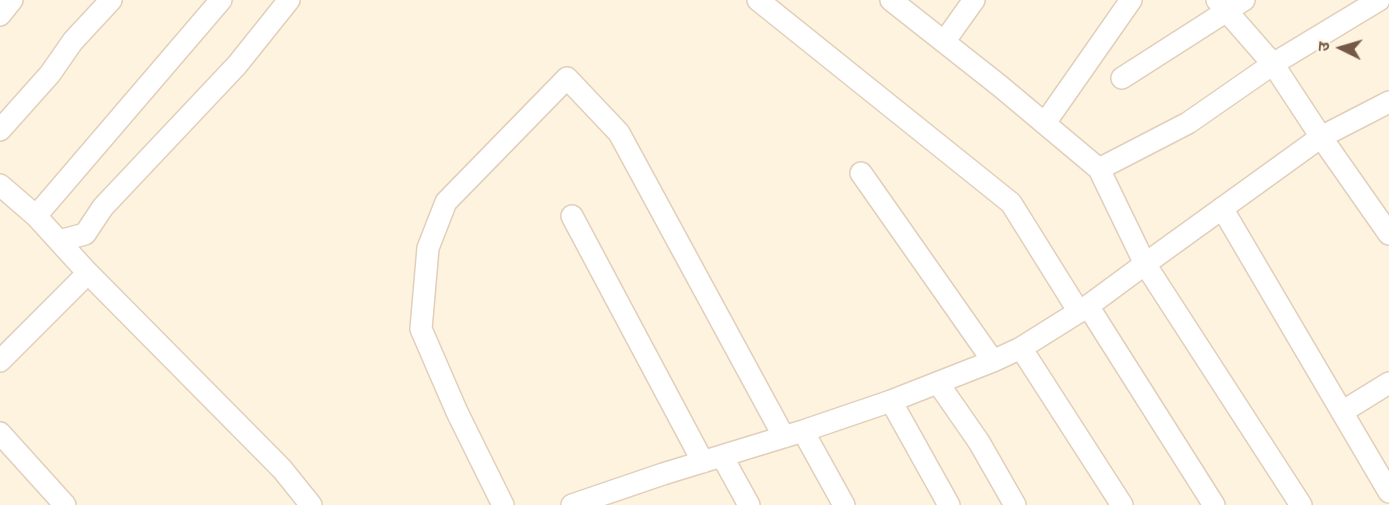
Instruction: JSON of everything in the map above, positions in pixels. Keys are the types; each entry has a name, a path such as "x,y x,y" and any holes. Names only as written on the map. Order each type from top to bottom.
{"street":[{"path":"0,15 12,0"},
{"path":"0,130 51,74 73,41 111,0"},
{"path":"36,216 220,0"},
{"path":"59,241 85,234 103,207 237,65 289,0"},
{"path":"758,0 1011,203 1214,505"},
{"path":"891,0 1000,86 1099,169 1145,264 1301,505"},
{"path":"944,42 975,0"},
{"path":"1045,123 1131,0"},
{"path":"1099,169 1188,123 1273,64 1379,0"},
{"path":"1122,78 1229,3 1389,234"},
{"path":"503,505 457,412 420,329 428,248 446,202 567,78 619,133 793,434 844,505"},
{"path":"572,505 891,401 1020,348 1083,309 1321,137 1389,102"},
{"path":"861,173 993,361"},
{"path":"0,184 36,216 88,273 282,469 311,505"},
{"path":"1222,208 1389,492"},
{"path":"572,216 712,459 749,505"},
{"path":"0,361 88,273"},
{"path":"1020,348 1122,505"},
{"path":"938,383 979,442 1015,505"},
{"path":"1342,412 1389,383"},
{"path":"891,401 949,505"},
{"path":"0,433 65,505"}]}
